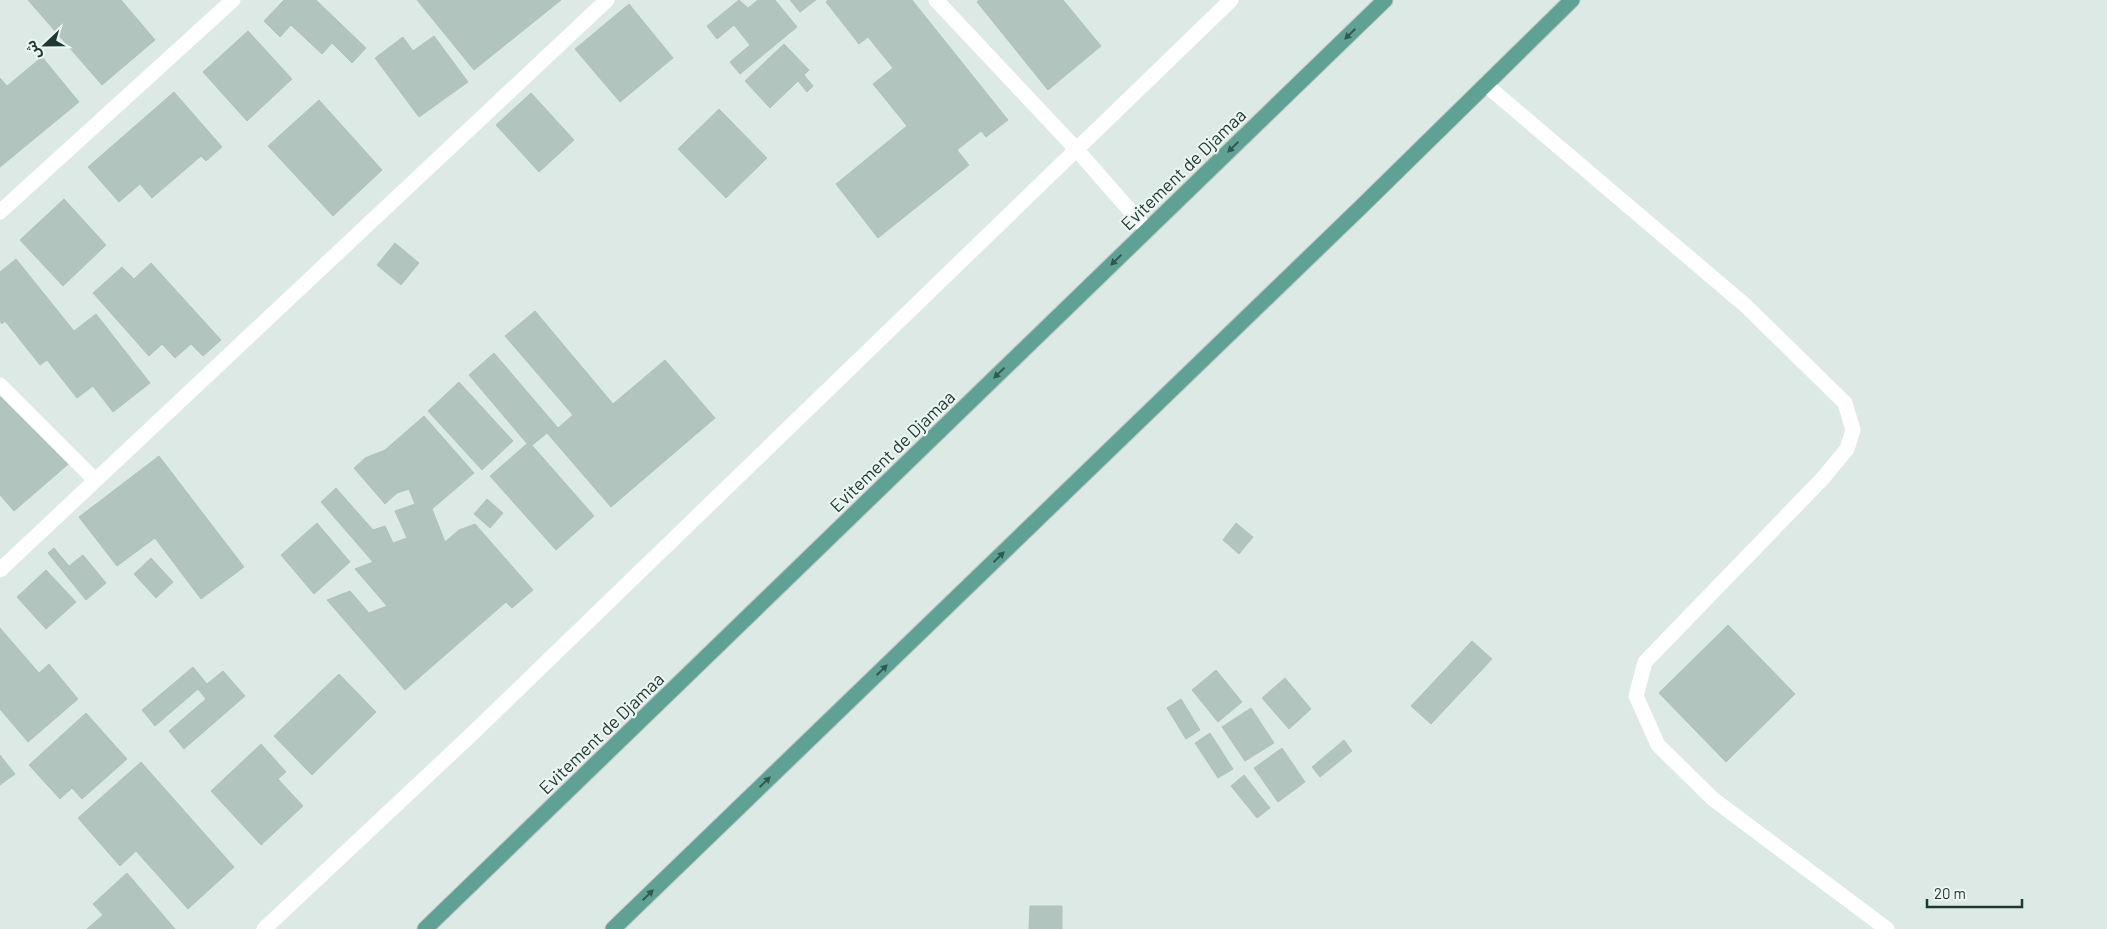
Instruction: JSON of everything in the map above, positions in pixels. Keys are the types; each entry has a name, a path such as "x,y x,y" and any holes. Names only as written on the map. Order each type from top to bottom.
{"main road":[{"name":"Evitement de Djamaa","path":"425,929 1385,0"},
{"path":"613,929 1486,86 1572,0"}],"street":[{"path":"0,212 233,0"},
{"path":"0,570 607,0"},
{"path":"936,0 1077,150 1147,230"},
{"path":"264,929 474,732 1231,0"},
{"path":"1486,86 1746,306 1845,403 1853,430 1847,449 1823,478 1645,662 1636,696 1658,745 1713,799 1887,929"},
{"path":"0,384 95,480"}],"building":[{"path":"28,0 121,0 155,40 102,85"},
{"path":"284,0 316,0 366,48 352,63 332,43 322,54 291,25 280,37 264,21"},
{"path":"417,0 561,0 474,70"},
{"path":"739,0 748,8 758,0 775,0 797,27 740,74 730,62 750,45 734,25 717,39 707,26"},
{"path":"790,0 816,0 800,12"},
{"path":"828,0 912,0 1008,120 986,137 981,131 957,150 969,165 878,238 836,184 907,126 873,84 893,68 868,37 859,44 826,2"},
{"path":"979,0 1063,0 1101,46 1048,90 977,2"},
{"path":"629,4 673,58 620,102 575,49"},
{"path":"248,31 292,79 247,121 203,72"},
{"path":"434,36 468,82 419,117 375,58 403,37 413,51"},
{"path":"784,44 809,70 804,75 813,86 807,92 798,81 770,108 745,81"},
{"path":"42,57 79,102 0,167 0,78 7,86"},
{"path":"174,92 222,147 206,161 201,156 152,198 140,184 119,202 88,167"},
{"path":"531,93 574,140 539,172 496,125"},
{"path":"319,100 382,170 333,216 268,146"},
{"path":"719,109 767,158 726,198 678,149"},
{"path":"64,199 106,245 63,286 20,240"},
{"path":"395,243 419,263 401,285 377,265"},
{"path":"16,259 74,331 96,314 150,383 113,412 93,386 77,398 47,360 40,365 5,321 2,324 0,321 0,272"},
{"path":"151,263 221,340 203,356 191,344 175,358 162,344 149,356 93,293 122,267 134,279"},
{"path":"535,311 613,404 665,360 715,418 611,507 547,433 530,447 469,375 494,353 558,428 573,415 505,336"},
{"path":"459,382 513,441 482,470 428,411"},
{"path":"0,385 73,460 14,511 0,495"},
{"path":"424,416 474,473 432,509 445,542 459,530 475,524 533,590 512,608 506,602 405,690 327,600 350,591 369,613 387,606 355,569 373,562 321,502 336,488 373,530 385,526 393,543 407,538 395,511 415,504 409,489 397,493 385,504 354,468 365,458 385,450"},
{"path":"529,442 594,516 556,550 490,476"},
{"path":"159,456 244,567 201,599 155,538 117,566 79,517"},
{"path":"487,499 503,513 490,528 474,514"},
{"path":"317,523 350,562 314,594 281,555"},
{"path":"1236,523 1253,537 1239,554 1223,540"},
{"path":"54,548 69,566 83,555 106,583 86,600 48,553"},
{"path":"151,558 173,582 156,598 134,574"},
{"path":"46,570 76,602 46,629 17,597"},
{"path":"1728,625 1795,694 1726,762 1659,693"},
{"path":"0,628 39,673 49,664 78,699 28,742 0,709"},
{"path":"1472,641 1492,659 1431,724 1411,706"},
{"path":"193,667 207,684 223,671 245,696 184,749 169,731 206,699 198,689 155,726 142,710"},
{"path":"1216,670 1242,702 1218,722 1192,690"},
{"path":"339,674 376,712 312,775 274,736"},
{"path":"1285,678 1311,709 1289,729 1262,698"},
{"path":"1181,699 1200,730 1186,739 1167,708"},
{"path":"1251,708 1274,743 1245,761 1222,727"},
{"path":"86,713 127,759 82,799 72,788 60,799 29,765"},
{"path":"1210,733 1233,769 1218,778 1195,743"},
{"path":"1344,740 1352,751 1320,777 1312,767"},
{"path":"261,744 286,772 278,779 303,806 261,845 211,791"},
{"path":"1282,748 1305,782 1278,802 1254,768"},
{"path":"0,755 15,774 0,785"},
{"path":"141,762 234,867 188,909 136,851 120,866 78,818"},
{"path":"1244,775 1270,808 1257,818 1231,786"},
{"path":"127,873 175,929 87,929 103,915 93,904"},
{"path":"1030,906 1062,906 1062,929 1029,929"}]}
